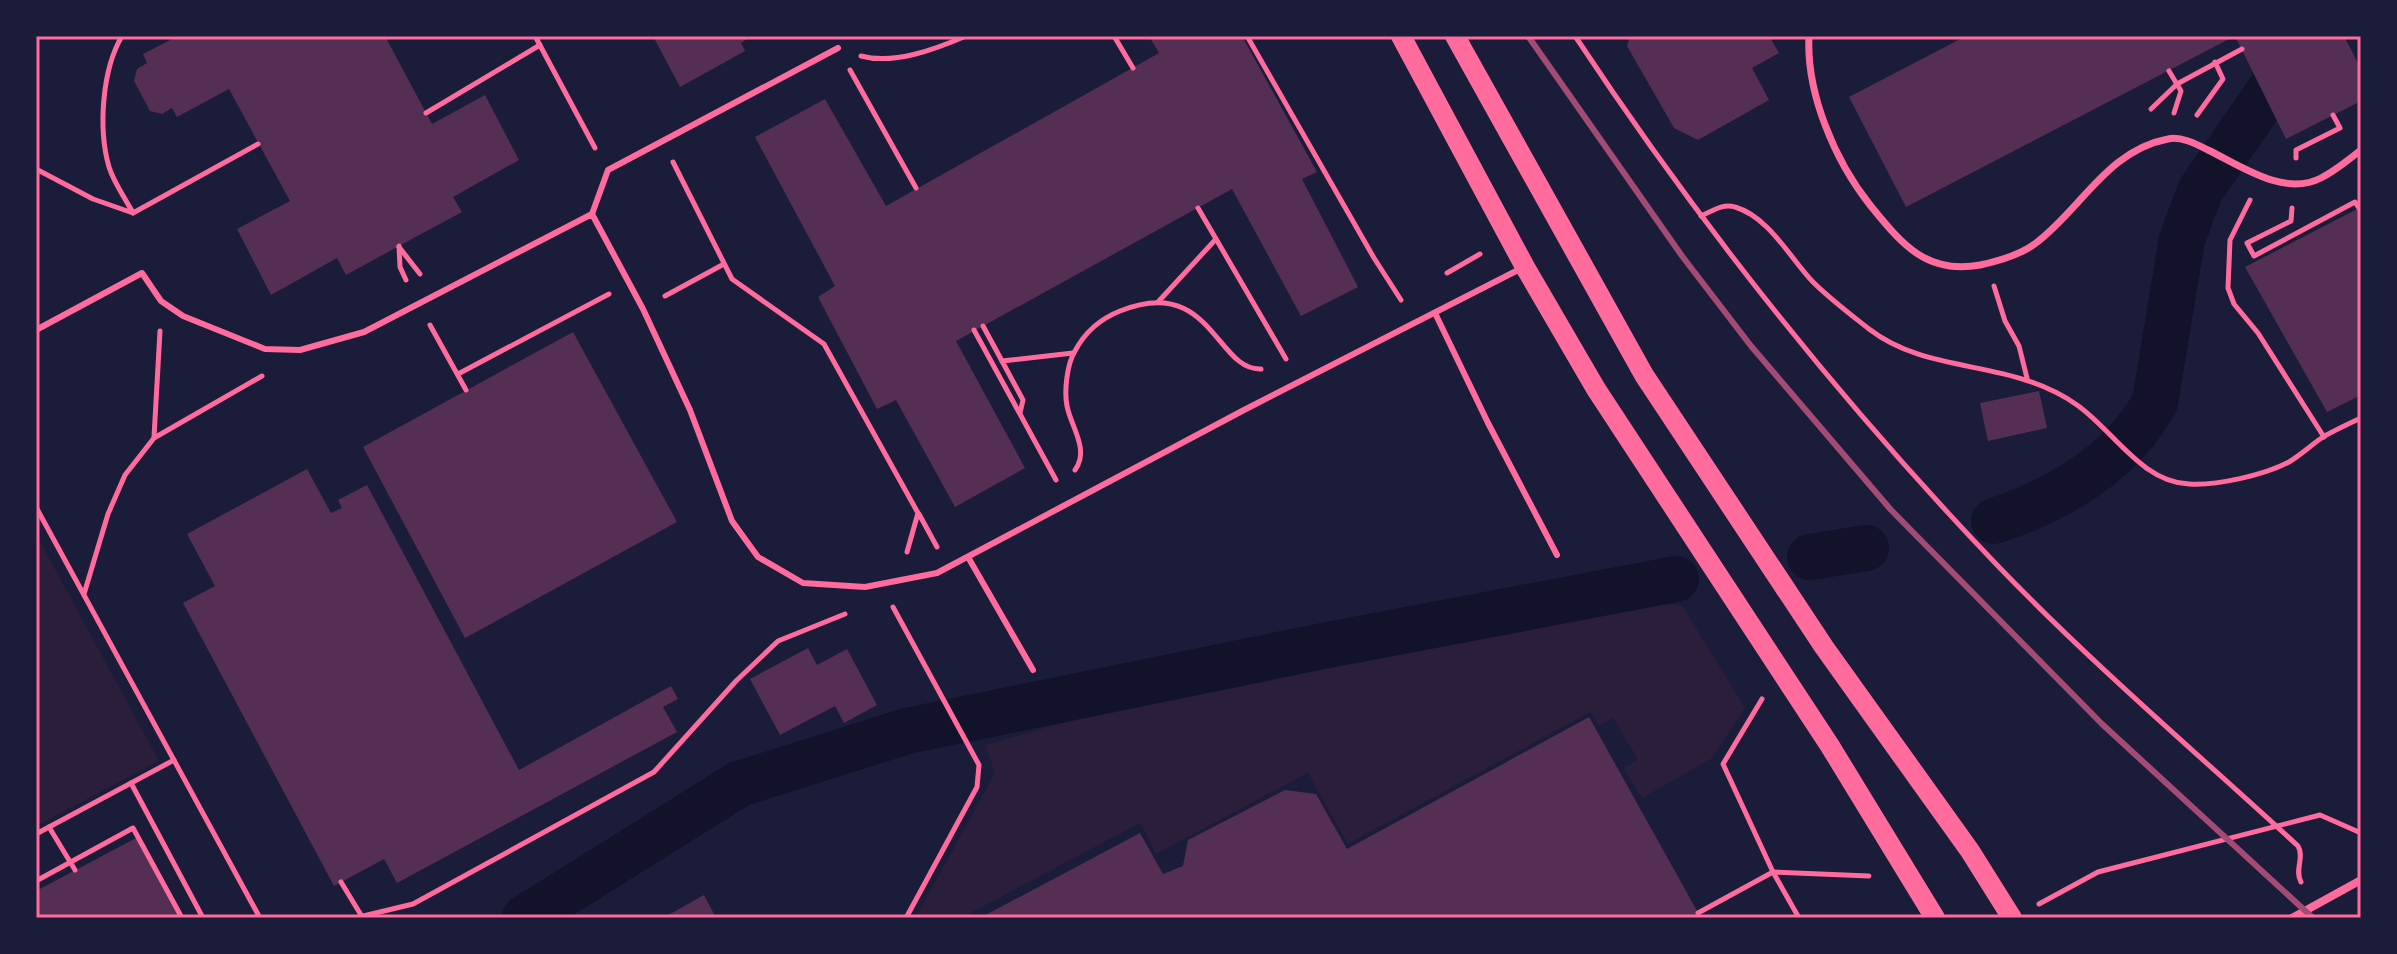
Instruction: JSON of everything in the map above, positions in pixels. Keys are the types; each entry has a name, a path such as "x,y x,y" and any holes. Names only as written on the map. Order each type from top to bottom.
{"main road":[{"path":"1401,36 1525,267 1596,389 1830,746 1935,918"},
{"path":"1455,36 1644,375 1824,647 1970,851 2012,918"}],"street":[{"path":"1809,36 1813,82 1838,155 1867,201 1894,234 1920,257 1944,266 1972,266 2005,259 2034,244 2098,179 2149,143 2172,138 2196,144 2260,176 2293,186 2319,179 2361,150"},
{"path":"2292,918 2361,880"}],"lane":[{"path":"36,330 142,273 161,301 183,316 265,349 300,350 364,332 592,214 608,170 838,48"},
{"path":"592,214 643,309 690,410 732,521 758,557 803,583 865,587 937,573 1221,422 1525,267"},
{"path":"1435,313 1557,555"},
{"path":"968,557 1033,670"}],"path":[{"path":"122,36 108,76 103,113 109,168 133,213"},
{"path":"535,36 599,156"},
{"path":"838,48 866,58 886,58 914,54 966,36"},
{"path":"1114,36 1133,68"},
{"path":"1247,36 1401,300"},
{"path":"1575,36 1701,216 1861,418 2068,635 2298,846 2301,853 2297,876 2322,902"},
{"path":"426,113 540,45"},
{"path":"838,48 916,188"},
{"path":"2151,109 2177,84 2242,49"},
{"path":"2192,122 2223,79 2215,62"},
{"path":"2169,71 2181,91 2174,113"},
{"path":"663,142 732,279 824,344 937,548"},
{"path":"36,169 93,199 133,213 258,144"},
{"path":"2260,176 2230,240 2228,288 2234,304 2258,333 2324,437"},
{"path":"2291,221 2247,243 2254,256 2355,202 2359,208"},
{"path":"1701,216 1721,207 1733,206 1748,213 1778,240 1823,290 1872,332 1898,348 1926,358 2027,378 2078,405 2142,464 2170,481 2190,485 2257,473 2287,463 2324,437 2361,418"},
{"path":"1198,208 1287,360"},
{"path":"1158,303 1216,239"},
{"path":"399,246 414,263 433,297"},
{"path":"1440,277 1492,248"},
{"path":"1988,263 2005,321 2019,346 2027,378"},
{"path":"643,309 724,264"},
{"path":"458,374 630,283"},
{"path":"1388,306 1414,292"},
{"path":"154,438 161,301"},
{"path":"1051,489 1069,477 1080,463 1081,448 1066,403 1073,353 1092,327 1106,317 1130,307 1158,303 1187,309 1209,326 1242,365 1257,370 1265,368"},
{"path":"983,326 1023,400 1019,414"},
{"path":"974,330 1058,485"},
{"path":"83,595 108,514 125,475 154,438 238,391 300,350"},
{"path":"1002,361 1073,353"},
{"path":"1274,367 1300,353"},
{"path":"36,507 260,918"},
{"path":"906,918 977,787 979,765 891,605 918,513"},
{"path":"903,566 951,540"},
{"path":"341,882 358,916 413,904 654,772 736,681 778,641 849,613"},
{"path":"1764,694 1723,764 1773,872 1799,918"},
{"path":"36,834 174,760"},
{"path":"131,783 203,918"},
{"path":"2038,905 2098,872 2320,815 2361,833"},
{"path":"49,827 75,870"},
{"path":"36,881 133,828 182,918"},
{"path":"1698,913 1773,872 1869,876"}],"shaded area":[{"path":"36,534 159,761 36,826"},
{"path":"1633,603 1682,605 1745,708 1711,759 1642,798 1624,768 1638,759 1613,718 1599,726 1590,712 1348,844 1308,773 1156,854 1142,826 1138,824 961,918 916,917 995,773 985,745 1185,688 1575,611"}],"building":[{"path":"178,36 385,36 432,124 485,95 519,160 453,197 462,212 346,275 337,258 271,295 237,229 290,201 229,89 177,117 172,108 162,114 150,111 134,81 137,69 147,63 143,54"},
{"path":"653,36 751,36 741,43 745,51 680,87"},
{"path":"1149,36 1242,36 1317,172 1302,179 1358,287 1301,316 1232,189 956,341 1025,468 955,507 896,400 877,409 818,297 835,286 755,137 825,99 886,206 1159,53"},
{"path":"1630,36 1769,36 1779,53 1752,68 1769,100 1698,140 1674,128 1627,46"},
{"path":"1966,36 2235,36 1906,207 1849,97"},
{"path":"2245,36 2344,36 2361,69 2361,101 2286,139 2237,40"},
{"path":"2361,207 2361,395 2327,412 2245,267"},
{"path":"573,332 677,522 465,638 363,447"},
{"path":"2039,391 2047,428 1988,441 1980,403"},
{"path":"307,469 331,513 342,508 338,500 367,485 519,770 671,686 678,699 663,707 677,732 397,883 384,859 334,886 183,603 215,586 187,534"},
{"path":"808,648 817,665 847,649 877,705 844,723 835,706 780,735 750,679"},
{"path":"1589,717 1701,918 980,918 1140,833 1163,874 1183,866 1188,840 1285,790 1316,794 1347,849"},
{"path":"138,837 181,918 36,918 36,891"},
{"path":"704,895 716,918 663,918"}],"waterway":[{"path":"1994,521 2042,502 2086,476 2106,461 2141,424 2155,402 2182,239 2200,191 2278,78 2325,36"},
{"path":"1810,557 1866,548"},
{"path":"525,918 739,784 907,731 1323,646 1676,579"}],"railway":[{"path":"1528,36 1682,256 1751,346 1891,510 2102,724 2313,918"}]}
